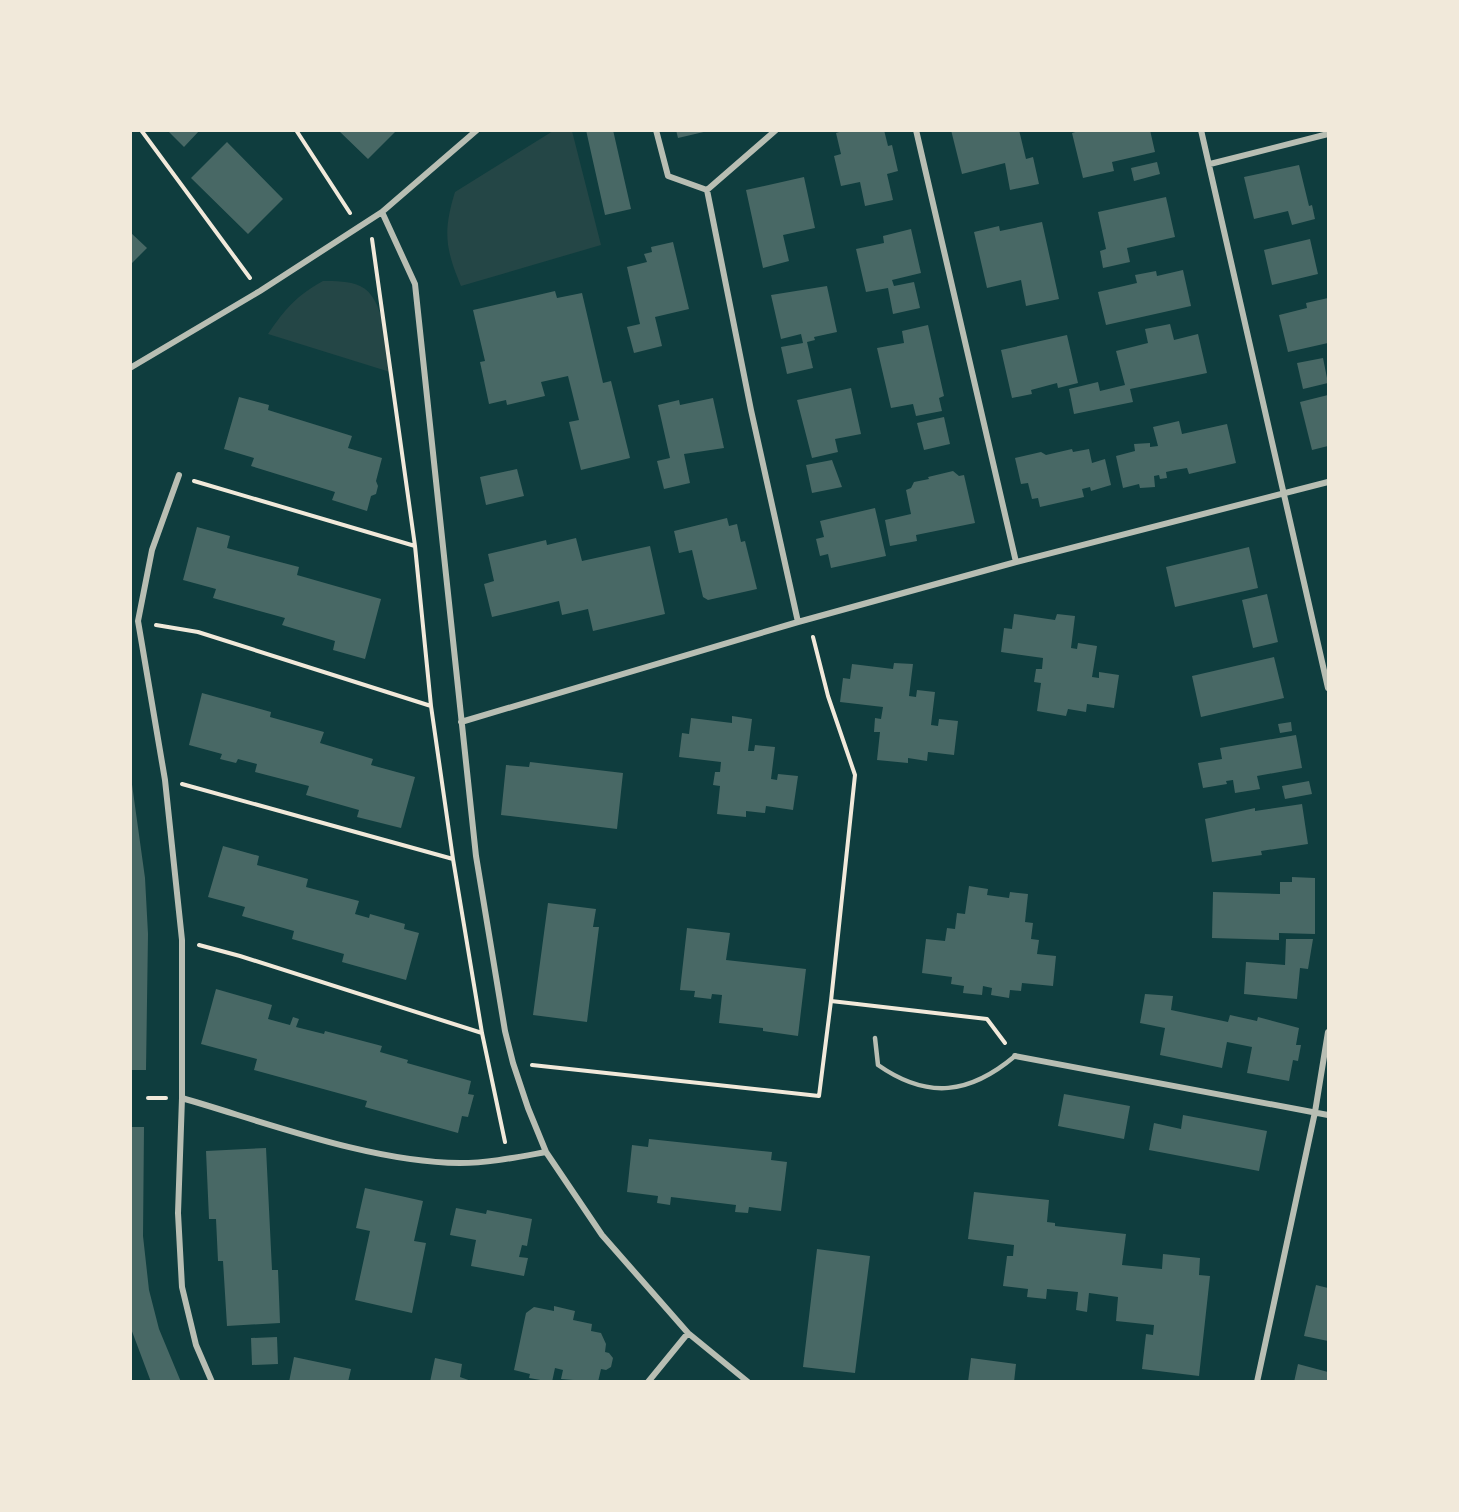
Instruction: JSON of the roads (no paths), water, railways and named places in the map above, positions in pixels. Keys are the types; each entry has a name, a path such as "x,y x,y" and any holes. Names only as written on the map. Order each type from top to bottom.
{"street":[{"path":"130,368 260,291 382,212 477,130"},
{"path":"656,130 668,176 707,190"},
{"path":"707,190 776,130"},
{"path":"916,130 1016,562"},
{"path":"1201,130 1329,688"},
{"path":"1210,164 1329,134"},
{"path":"707,190 751,410 798,622"},
{"path":"382,212 415,284 476,856 505,1031 513,1063 546,1152 602,1235 688,1333 748,1382"},
{"path":"178,475 152,550 138,621 165,780 182,940 182,1098 178,1213 182,1287 196,1346 212,1382"},
{"path":"461,722 798,622 1016,562 1329,482"},
{"path":"1257,1382 1315,1112 1329,1032"},
{"path":"1015,1056 1329,1115"},
{"path":"182,1098 337,1143 403,1158 460,1163 509,1159 546,1152"},
{"path":"648,1382 688,1333"}],"lane":[{"path":"875,1038 878,1065 900,1081 921,1086 958,1089 985,1078 1015,1056"}]}
